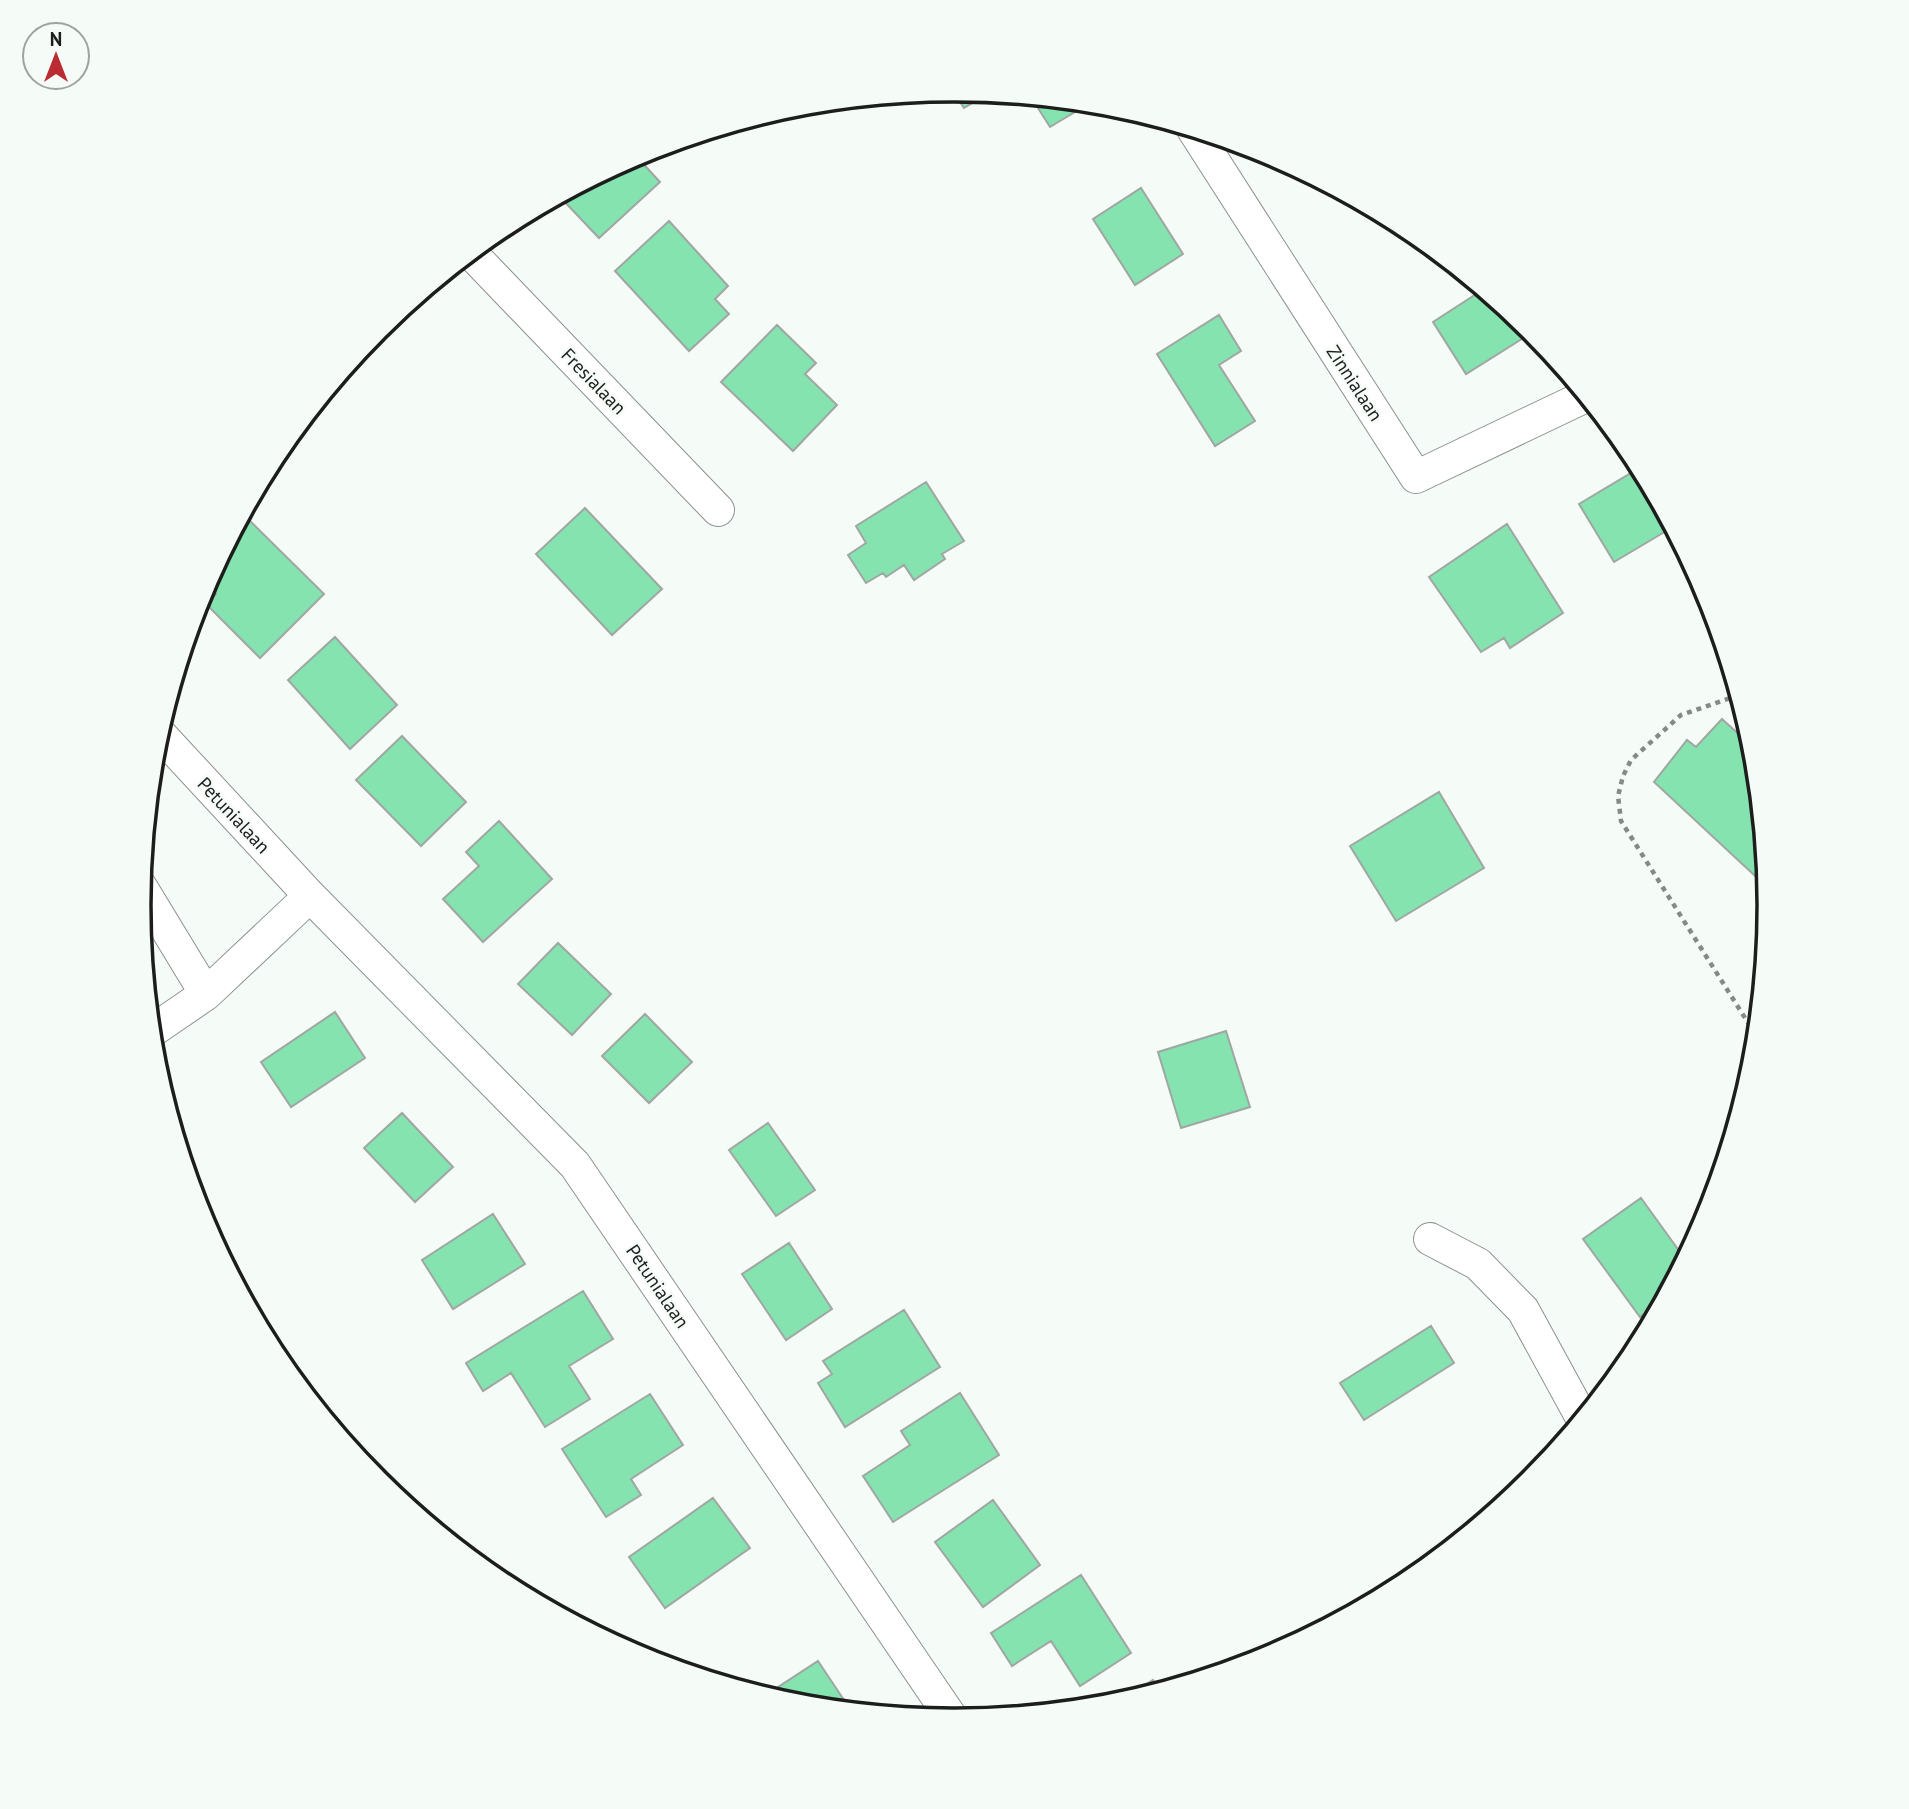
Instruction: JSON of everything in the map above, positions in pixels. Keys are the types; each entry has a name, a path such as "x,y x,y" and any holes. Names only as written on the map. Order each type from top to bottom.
{"street":[{"name":"Zinnialaan","path":"1200,140 1416,477 1578,400"},
{"name":"Fresialaan","path":"477,259 718,510"},
{"name":"Petunialaan","path":"168,743 310,896 575,1165 945,1708"},
{"path":"161,1025 206,994 310,896"},
{"path":"151,903 206,994"},
{"path":"1430,1239 1478,1264 1523,1310 1578,1410"}],"path":[{"path":"1730,698 1681,715 1632,760 1623,775 1618,796 1621,821 1748,1023"}],"building":[{"path":"960,102 974,102 964,108"},
{"path":"1037,106 1077,111 1050,127"},
{"path":"644,164 660,182 599,238 565,202"},
{"path":"1141,188 1183,254 1135,285 1093,219"},
{"path":"669,221 728,286 715,299 729,314 689,351 615,271"},
{"path":"1476,294 1523,338 1466,374 1433,322"},
{"path":"1219,315 1241,351 1219,365 1255,421 1215,446 1157,354"},
{"path":"777,325 816,363 805,374 837,405 793,451 721,382"},
{"path":"1631,473 1665,531 1614,562 1579,504"},
{"path":"926,482 964,541 942,554 945,559 914,580 904,565 886,577 883,573 866,583 848,555 866,543 856,526"},
{"path":"585,508 662,589 612,635 536,554"},
{"path":"250,520 324,594 260,658 209,607 234,549"},
{"path":"1507,524 1563,613 1510,648 1504,638 1481,652 1429,577"},
{"path":"335,637 397,705 350,749 288,680"},
{"path":"1722,719 1739,734 1751,800 1757,878 1654,782 1687,740 1696,747"},
{"path":"402,736 466,802 421,846 356,780"},
{"path":"1439,792 1484,868 1396,921 1350,846"},
{"path":"499,821 552,879 483,942 443,899 479,866 466,852"},
{"path":"558,943 611,994 572,1035 518,984"},
{"path":"335,1012 365,1058 291,1107 261,1062"},
{"path":"645,1014 692,1062 649,1103 602,1056"},
{"path":"1226,1031 1250,1107 1181,1128 1158,1052"},
{"path":"402,1113 453,1167 415,1202 364,1148"},
{"path":"768,1123 815,1190 776,1216 729,1150"},
{"path":"1641,1198 1679,1251 1646,1313 1640,1317 1583,1239"},
{"path":"493,1214 525,1264 453,1309 422,1260"},
{"path":"789,1243 832,1309 786,1340 742,1274"},
{"path":"583,1291 613,1339 569,1366 590,1399 545,1427 511,1373 483,1391 466,1363"},
{"path":"904,1310 940,1367 845,1427 818,1383 832,1374 823,1361"},
{"path":"1431,1326 1454,1363 1364,1420 1340,1383"},
{"path":"960,1393 999,1455 893,1522 863,1476 910,1445 901,1431"},
{"path":"650,1394 683,1445 631,1479 641,1495 606,1517 562,1449"},
{"path":"713,1498 750,1548 665,1608 629,1557"},
{"path":"993,1500 1040,1565 983,1607 935,1542"},
{"path":"1081,1575 1131,1653 1080,1686 1051,1641 1012,1666 991,1633"},
{"path":"818,1661 844,1700 798,1692 778,1687"}]}
